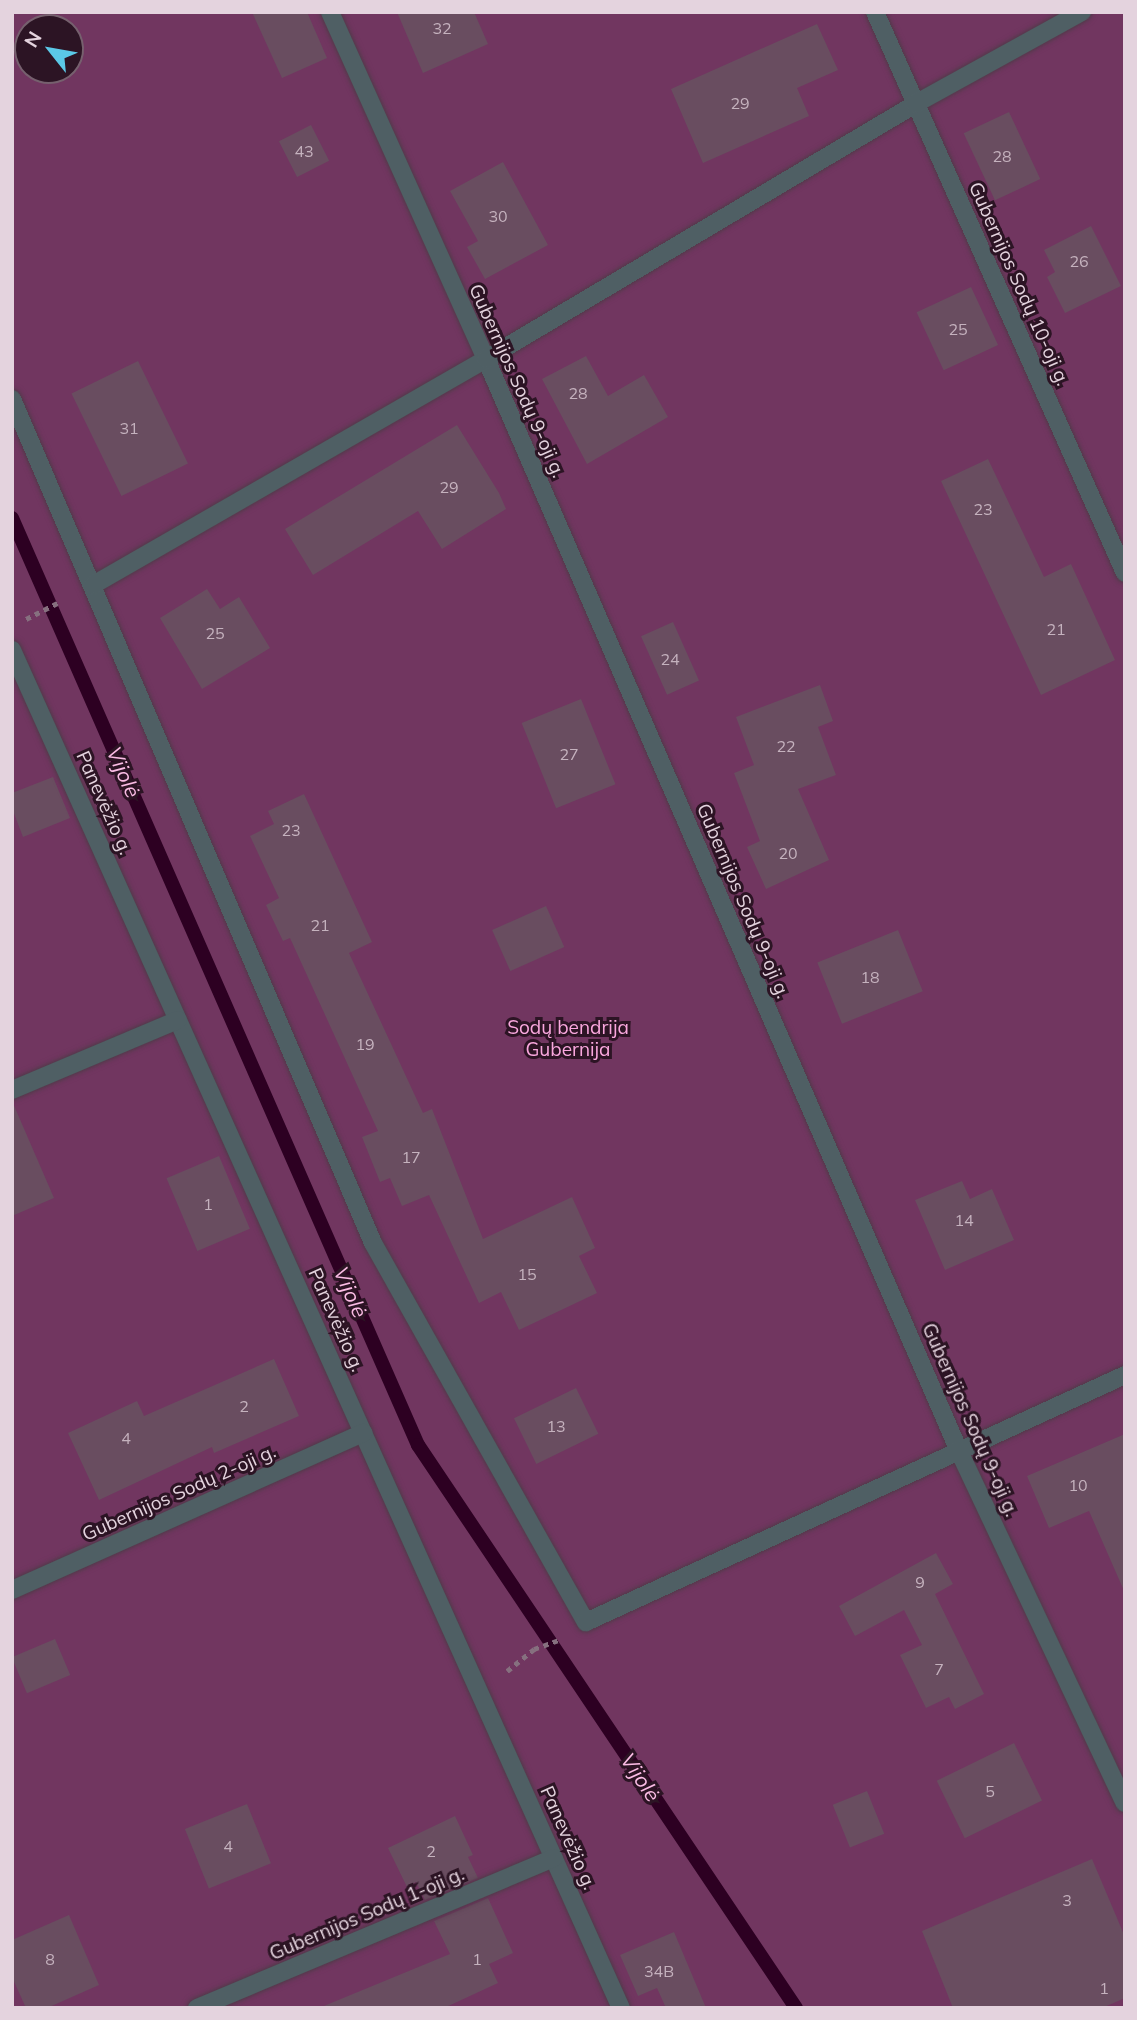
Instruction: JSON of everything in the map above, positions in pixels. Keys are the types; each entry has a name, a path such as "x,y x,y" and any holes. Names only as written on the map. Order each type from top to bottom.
{"street":[{"name":"Gubernijos Sodų 9-oji g.","path":"330,12 486,359 959,1451 1125,1803"},
{"name":"Gubernijos Sodų 10-oji g.","path":"875,12 1125,573"},
{"path":"93,585 486,359 915,104 1082,12"},
{"path":"12,399 373,1243 586,1622 1125,1375"},
{"name":"Panevėžio g.","path":"12,650 621,2008"},
{"path":"12,1090 178,1020"},
{"name":"Gubernijos Sodų 2-oji g.","path":"12,1590 363,1433"},
{"name":"Gubernijos Sodų 1-oji g.","path":"197,2008 554,1858"}],"path":[{"path":"24,620 71,596"},
{"path":"534,1649 560,1640"}],"green space":[{"name":"Sodų bendrija Gubernija","path":"12,12 1125,12 1125,2008 12,2008"}],"building":[{"path":"252,12 307,12 327,58 282,78"},
{"path":"397,12 474,12 488,44 423,73"},
{"path":"817,24 838,70 797,88 809,116 703,163 671,89"},
{"path":"1009,112 1040,179 995,200 964,133"},
{"path":"311,125 329,161 297,177 279,141"},
{"path":"503,162 548,245 485,279 467,247 478,241 450,191"},
{"path":"1091,226 1121,286 1065,313 1047,277 1055,272 1044,250"},
{"path":"971,287 998,345 944,370 917,312"},
{"path":"586,356 608,396 644,375 668,417 587,464 542,379"},
{"path":"138,361 188,463 121,496 71,393"},
{"path":"457,425 506,509 442,549 418,511 313,575 285,529"},
{"path":"988,459 1044,577 1071,564 1115,660 1041,695 941,481"},
{"path":"207,589 220,609 239,597 270,648 202,689 160,618"},
{"path":"673,622 699,680 667,695 641,636"},
{"path":"820,685 833,721 818,727 836,775 798,789 829,860 766,889 747,847 760,841 734,773 754,765 736,717"},
{"path":"581,699 615,784 556,808 522,723"},
{"path":"53,777 70,818 23,837 12,808 12,793"},
{"path":"304,794 372,942 349,953 423,1113 432,1109 483,1239 572,1197 595,1248 579,1256 597,1293 519,1330 501,1292 479,1303 429,1195 402,1206 390,1178 380,1182 362,1137 378,1131 290,938 283,941 266,905 279,898 250,836 274,824 268,811"},
{"path":"546,906 564,947 510,971 492,930"},
{"path":"898,930 923,991 842,1024 817,963"},
{"path":"12,1101 54,1198 12,1216"},
{"path":"219,1156 250,1229 197,1251 167,1178"},
{"path":"962,1181 970,1199 992,1189 1014,1240 945,1270 915,1200"},
{"path":"274,1359 299,1416 214,1453 212,1447 99,1500 68,1433 137,1401 144,1416"},
{"path":"576,1388 598,1434 536,1464 514,1418"},
{"path":"1125,1434 1125,1593 1089,1511 1049,1528 1027,1476"},
{"path":"936,1553 953,1584 935,1594 984,1694 955,1709 949,1697 926,1708 900,1655 922,1645 904,1610 855,1636 839,1606"},
{"path":"55,1639 70,1675 27,1693 12,1657"},
{"path":"1014,1743 1042,1801 965,1838 937,1781"},
{"path":"867,1791 884,1834 850,1848 833,1805"},
{"path":"247,1804 271,1863 209,1888 185,1829"},
{"path":"455,1816 473,1855 468,1857 478,1878 425,1900 416,1882 407,1887 388,1848"},
{"path":"1092,1859 1125,1937 1125,1998 1102,2008 953,2008 922,1931"},
{"path":"488,1898 513,1953 489,1964 498,1983 444,2008 319,2008 450,1954 434,1921"},
{"path":"69,1915 99,1985 47,2008 26,2008 12,1977 12,1940"},
{"path":"674,1932 706,2008 666,2008 657,1988 638,1996 620,1955"}],"waterway":[{"name":"Vijolė","path":"12,518 418,1445 796,2008"}]}
